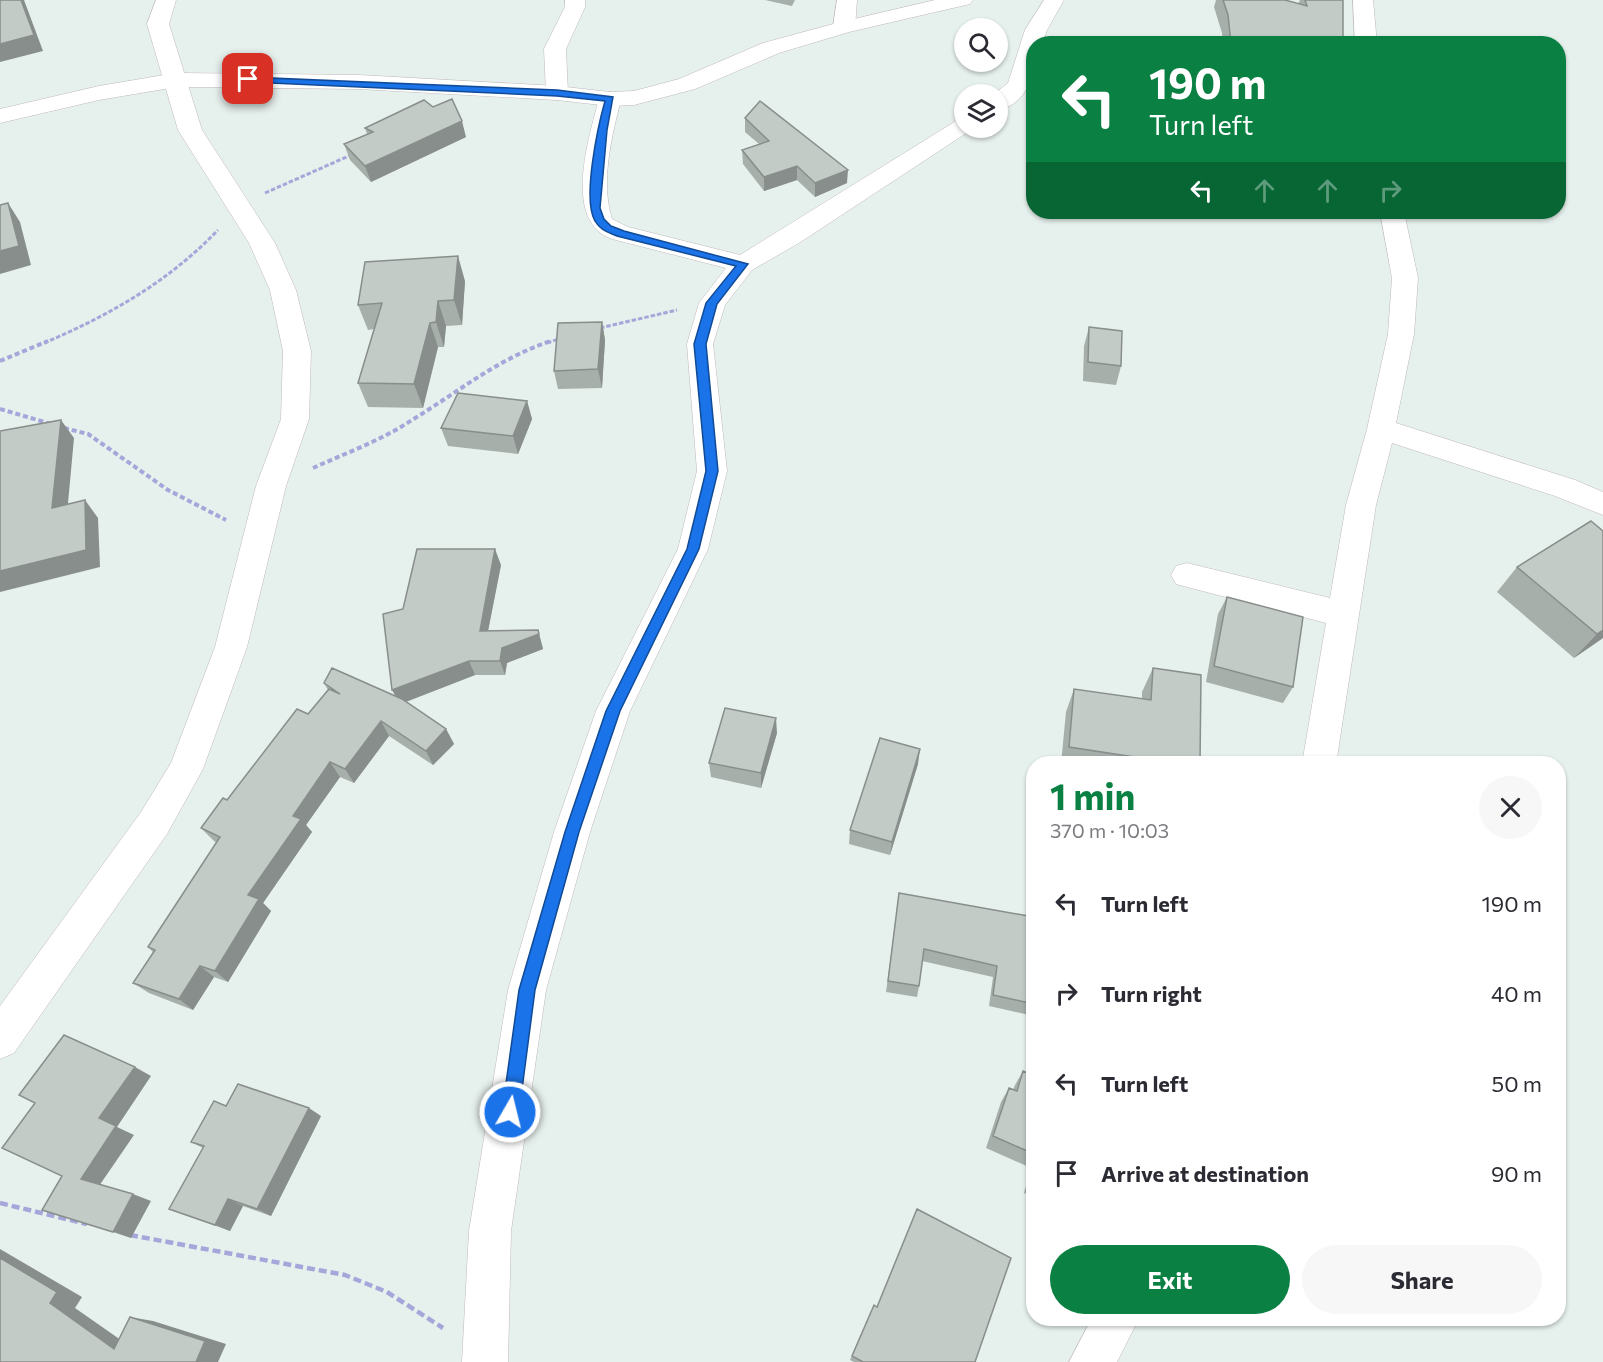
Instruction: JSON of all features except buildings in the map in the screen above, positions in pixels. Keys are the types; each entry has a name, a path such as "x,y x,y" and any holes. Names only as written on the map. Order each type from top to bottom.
{"street":[{"path":"557,93 555,49 575,7 576,0"},
{"path":"844,27 848,0"},
{"path":"0,116 99,93 176,80 359,82 557,93 610,99 657,94 687,84 745,57 844,27 963,0"},
{"path":"1034,36 1054,0"},
{"path":"1363,0 1365,36"},
{"path":"0,1039 154,823 186,769 231,647 272,486 295,419 297,351 283,290 262,243 190,130 158,24 164,1"},
{"path":"1008,94 1018,86 1026,61"},
{"path":"610,99 602,130 597,172 595,208 599,220 607,228 621,233 743,264"},
{"path":"485,1362 490,1232 527,990 572,832 613,711 693,549 712,471 700,344 712,303 743,264 790,237 914,155 954,132"},
{"path":"1320,756 1361,505 1381,429 1401,334 1405,278 1393,219"},
{"path":"1381,429 1564,488 1603,504"},
{"path":"1187,575 1342,614"},
{"path":"1092,1362 1112,1326"}],"path":[{"path":"0,361 95,321 159,286 188,263 237,207 294,178 355,153"},
{"path":"588,330 712,303"},
{"path":"272,486 410,422 504,360 565,336"},
{"path":"0,409 88,434 168,490 260,537"},
{"path":"0,1203 93,1226"},
{"path":"128,1234 174,1245 345,1275 387,1292 426,1315 485,1362"}],"route":[{"path":"248,79 359,82 467,90 557,93 610,99 602,130 597,172 595,208 599,220 607,228 621,233 743,264 712,303 700,344 712,471 693,549 613,711 572,832 527,990 510,1112"}]}
